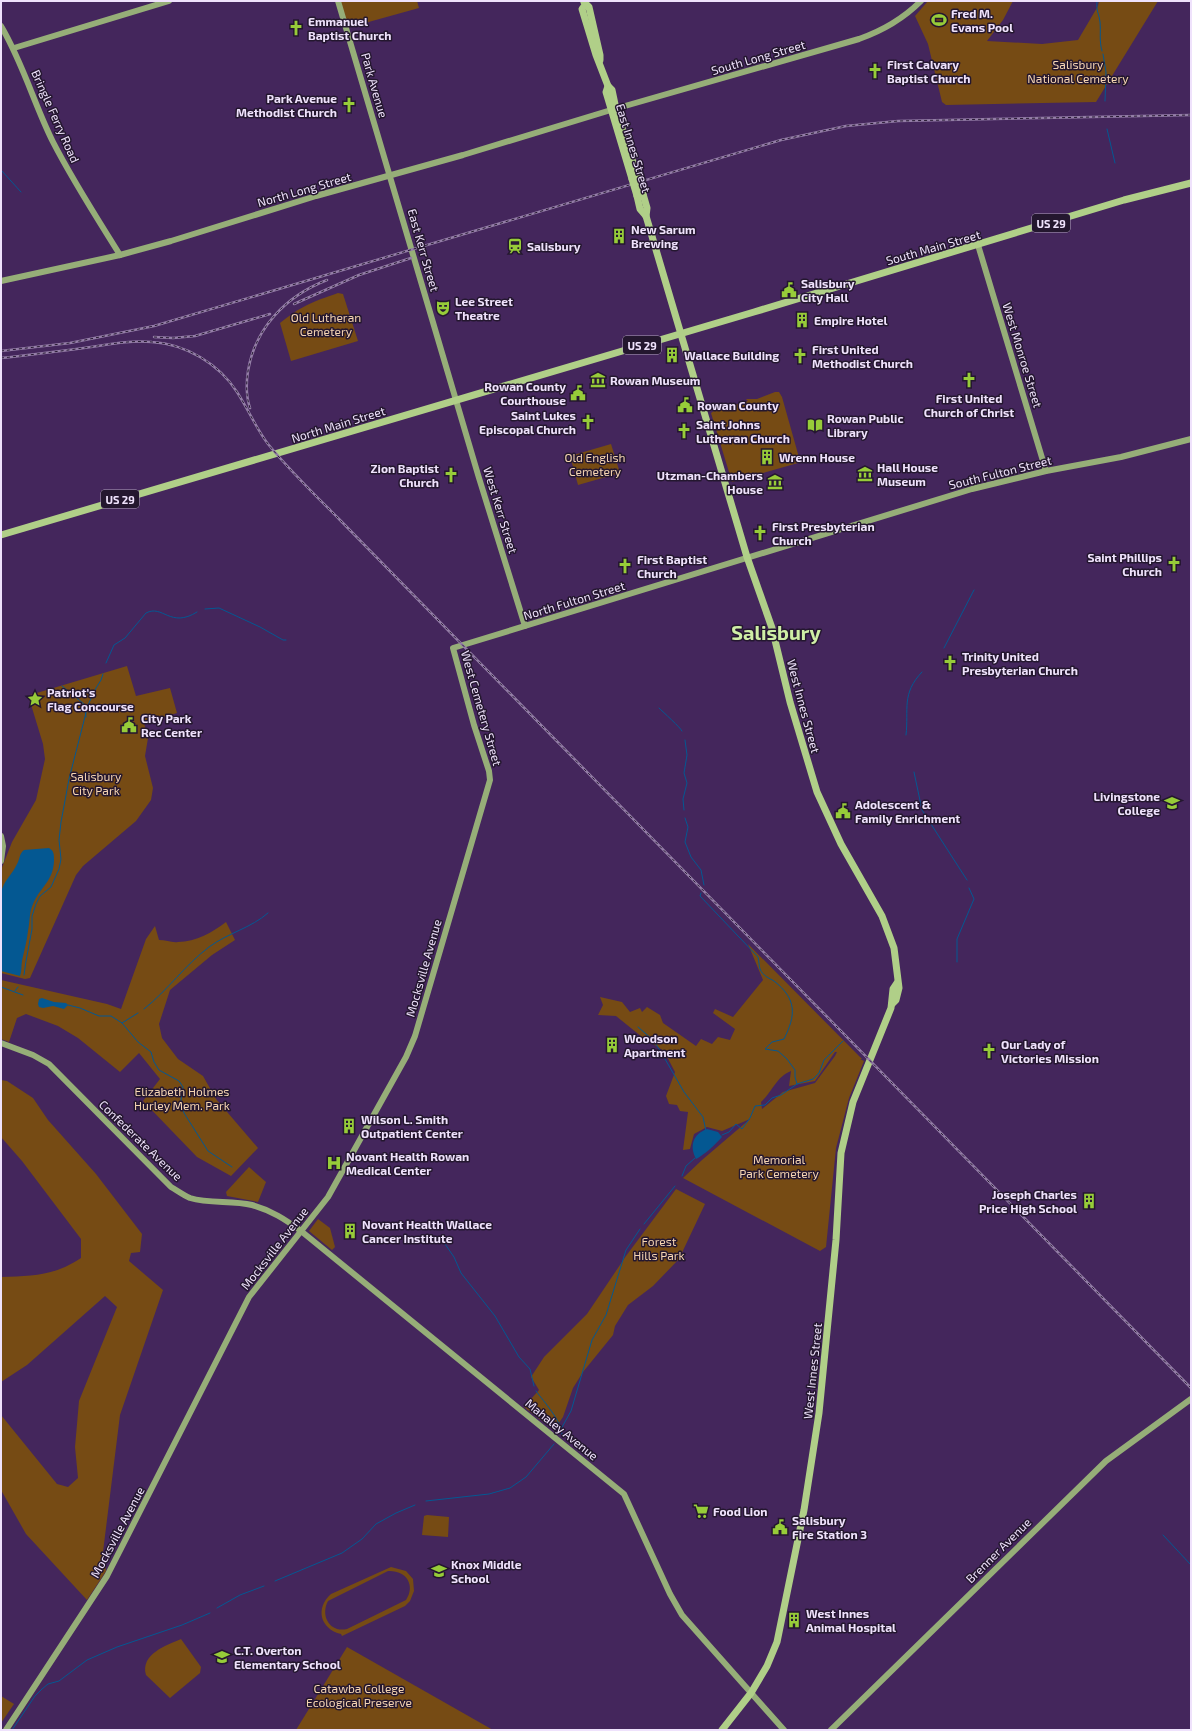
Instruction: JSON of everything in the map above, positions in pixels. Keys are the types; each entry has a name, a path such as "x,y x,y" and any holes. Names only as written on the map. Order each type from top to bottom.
{"main road":[{"name":"East Innes Street","path":"585,3 593,23 600,55 600,64 608,86 612,90 614,109 640,195 647,208 646,216 681,334"},
{"name":"South Main Street","path":"681,334 1124,200 1191,183"},
{"name":"North Main Street","path":"1,535 681,334"},
{"name":"West Innes Street","path":"681,334 748,556 772,628 791,706 817,792 841,844 883,918 895,948 897,959 897,983 893,989 891,999 892,1004 853,1102 845,1135 838,1179 836,1240 819,1413 808,1490 776,1642 767,1666 751,1694 722,1730"}],"street":[{"path":"14,48 169,1"},
{"name":"Park Avenue","path":"338,1 391,176"},
{"name":"South Long Street","path":"614,109 859,39 878,32 907,14 921,1"},
{"name":"Bringle Ferry Road","path":"1,26 14,48 53,141 81,192 120,255"},
{"name":"North Long Street","path":"1,281 120,255 171,241 316,196 537,134 614,109"},
{"name":"East Kerr Street","path":"391,176 456,400"},
{"name":"West Monroe Street","path":"978,245 1046,471"},
{"name":"West Kerr Street","path":"456,400 525,626"},
{"name":"South Fulton Street","path":"748,556 972,489 1046,471 1121,457 1191,439"},
{"name":"North Fulton Street","path":"453,648 748,556"},
{"name":"West Cemetery Street","path":"453,648 474,725 489,771 490,781 485,798"},
{"name":"Mocksville Avenue","path":"6,1730 107,1576 249,1297 328,1197 406,1057 415,1036 485,798"},
{"path":"1,836 3,852 1,862"},
{"name":"Confederate Avenue","path":"1,1043 33,1054 49,1064 171,1187 181,1193 200,1200 235,1202 253,1205 278,1215 301,1231"},
{"name":"Mahaley Avenue","path":"301,1231 624,1494 682,1615 784,1730"},
{"name":"Brenner Avenue","path":"831,1730 1106,1461 1191,1399"}],"green space":[{"path":"338,1 417,1 419,8 347,28"},
{"name":"Salisbury National Cemetery","path":"928,1 1013,1 1003,20 987,41 1042,44 1078,40 1098,6 1099,1 1158,1 1096,102 946,105 942,102 928,44 915,16"},
{"name":"Old Lutheran Cemetery","path":"338,293 343,294 358,341 291,361 280,323 294,312 307,305"},
{"path":"775,392 779,392 782,397 800,461 798,463 732,482 711,413 718,408 721,409 748,401 746,399 757,399"},
{"name":"Old English Cemetery","path":"611,444 620,473 578,485 570,456"},
{"name":"Salisbury City Park","path":"127,666 136,696 170,688 177,713 144,723 148,738 145,756 153,788 151,800 136,821 83,866 76,875 30,978 25,979 1,973 1,870 12,842 36,800 45,759 43,744 29,698 30,695"},
{"name":"Elizabeth Holmes Hurley Mem. Park","path":"226,922 235,940 212,955 170,990 159,1024 162,1038 178,1059 203,1076 216,1099 258,1148 231,1176 197,1157 143,1101 160,1079 139,1053 120,1072 78,1038 58,1026 26,1014 17,1018 9,1042 1,1039 1,980 107,1004 121,1009 146,939 155,926 159,940 185,942 210,933"},
{"name":"Memorial Park Cemetery","path":"748,944 862,1059 860,1059 864,1061 849,1098 836,1148 826,1247 820,1251 683,1178 750,1119 722,1131 707,1127 694,1134 690,1149 683,1150 688,1112 680,1111 677,1105 669,1104 666,1096 675,1072 664,1051 642,1037 616,1016 598,1015 603,1005 600,997 622,1002 630,1012 640,1008 642,1012 647,1007 660,1015 663,1023 696,1046 701,1039 712,1044 718,1037 730,1040 735,1029 713,1013 715,1009 733,1017 763,980","holes":["835,1052 837,1052 815,1083 783,1092 762,1109 761,1102 782,1077 791,1071 789,1086 815,1081"]},
{"path":"1,1080 7,1081 33,1098 48,1120 96,1174 142,1234 140,1252 131,1253 129,1261 163,1290 120,1415 103,1552 106,1571 87,1600 26,1534 1,1490 1,1415 57,1484 68,1487 78,1478 75,1447 79,1401 117,1307 105,1296 27,1365 1,1382 1,1277 42,1274 52,1272 71,1264 81,1258 81,1239 22,1161 1,1137"},
{"path":"249,1167 266,1182 258,1202 227,1196 226,1192"},
{"name":"Forest Hills Park","path":"676,1189 705,1204 679,1259 653,1286 628,1305 615,1326 613,1335 583,1372 573,1388 563,1417 554,1430 524,1407 539,1390 531,1377 544,1357 587,1314 626,1256"},
{"path":"318,1219 330,1228 335,1247 332,1250 309,1231"},
{"path":"424,1516 449,1517 448,1537 422,1535"},
{"path":"391,1567 406,1571 413,1579 414,1591 410,1601 405,1606 342,1636 341,1634 328,1628 322,1617 323,1605 331,1594","holes":["388,1571 400,1573 408,1580 410,1589 406,1600 347,1629 341,1630 331,1626 326,1618 325,1612 328,1601"]},
{"path":"181,1639 201,1667 200,1673 170,1698 146,1675 145,1668 147,1661 156,1651"},
{"name":"Catawba College Ecological Preserve","path":"347,1647 493,1730 296,1730"},
{"path":"1,1696 14,1704 1,1723"}],"water":[{"path":"49,848 52,850 54,855 53,868 49,879 36,898 32,907 20,976 1,971 2,889 24,850"},
{"path":"42,998 54,1002 66,1003 68,1005 64,1009 53,1006 43,1008 39,1007 39,999"},
{"path":"707,1129 718,1132 722,1137 703,1155 696,1159 693,1150 694,1141 698,1134"}],"waterway":[{"path":"1097,1 1102,51"},
{"path":"1103,54 1106,72 1105,101"},
{"path":"1107,129 1115,163"},
{"path":"1,170 21,192"},
{"path":"944,648 974,590"},
{"path":"205,609 219,608 260,627 283,640 286,640"},
{"path":"106,663 114,645 125,638 146,613 157,611 180,618 188,617 197,612"},
{"path":"906,735 908,695 915,680 922,672"},
{"path":"24,975 32,929 32,916 40,896 51,887 59,869 61,859 59,840 69,779 88,705 103,674"},
{"path":"62,686 84,704 86,717"},
{"path":"659,708 682,731"},
{"path":"684,810 683,799 687,783 684,773 687,755 685,740"},
{"path":"914,772 922,810 926,816"},
{"path":"685,818 688,827 685,842 691,857 701,870 704,885"},
{"path":"929,821 967,880"},
{"path":"957,962 957,939 974,899 969,888"},
{"path":"701,893 700,896 758,957 760,969 763,973 774,981 787,994 792,1008 791,1022 788,1030 784,1039 772,1042 765,1049 778,1051 787,1059 795,1070 797,1084"},
{"path":"144,1009 209,947 254,923 268,913"},
{"path":"1,987 23,995"},
{"path":"15,991 18,987"},
{"path":"68,1005 99,1016 111,1016 122,1023 138,1013"},
{"path":"122,1023 138,1042 151,1052 154,1062 159,1070 179,1081 183,1087 181,1100 184,1113 208,1151 232,1167"},
{"path":"638,1027 653,1040 661,1052 684,1092 703,1117 706,1131"},
{"path":"722,1135 729,1132 736,1124 742,1129 750,1118 755,1106 765,1105 772,1098 781,1095 797,1084 813,1079 819,1073 824,1060 843,1041"},
{"path":"682,1176 686,1166 695,1158"},
{"path":"644,1224 675,1186"},
{"path":"561,1429 571,1411 592,1340 606,1315 626,1250 640,1229"},
{"path":"445,1244 454,1257 461,1273 495,1316 519,1357 530,1369 534,1386"},
{"path":"536,1391 556,1418 562,1435"},
{"path":"426,1501 489,1494 510,1488 526,1477 554,1444"},
{"path":"275,1581 342,1553 362,1539 376,1524 415,1505"},
{"path":"1163,1535 1191,1565"},
{"path":"217,1608 240,1595 264,1586"},
{"path":"12,1730 35,1696 42,1689 48,1684 59,1681 87,1660 117,1647 182,1625 210,1613"}],"railway":[{"path":"1,351 70,343 154,326 781,140 846,126 898,121 1191,115"},
{"path":"294,304 359,275 411,258"},
{"path":"250,408 247,390 248,371 252,355 265,328 286,304 298,295 327,280"},
{"path":"154,337 173,338 195,336 270,314"},
{"path":"1,358 121,343 152,342 189,351 211,364 230,382 268,444 294,473 1191,1388"}],"place":[{"name":"Fred M. Evans Pool","path":"939,20"},
{"name":"Emmanuel Baptist Church","path":"296,28"},
{"name":"First Calvary Baptist Church","path":"875,71"},
{"name":"Park Avenue Methodist Church","path":"349,105"},
{"name":"New Sarum Brewing","path":"619,236"},
{"name":"Salisbury","path":"515,246"},
{"name":"Salisbury City Hall","path":"789,290"},
{"name":"Lee Street Theatre","path":"443,308"},
{"name":"Empire Hotel","path":"802,320"},
{"name":"Wallace Building","path":"672,355"},
{"name":"First United Methodist Church","path":"800,356"},
{"name":"Rowan Museum","path":"598,380"},
{"name":"First United Church of Christ","path":"969,380"},
{"name":"Rowan County Courthouse","path":"578,393"},
{"name":"Rowan County","path":"685,405"},
{"name":"Saint Lukes Episcopal Church","path":"588,422"},
{"name":"Rowan Public Library","path":"815,425"},
{"name":"Saint Johns Lutheran Church","path":"684,431"},
{"name":"Wrenn House","path":"767,457"},
{"name":"Hall House Museum","path":"865,474"},
{"name":"Zion Baptist Church","path":"451,475"},
{"name":"Utzman-Chambers House","path":"775,482"},
{"name":"First Presbyterian Church","path":"760,533"},
{"name":"Saint Phillips Church","path":"1174,564"},
{"name":"First Baptist Church","path":"625,566"},
{"name":"Trinity United Presbyterian Church","path":"950,663"},
{"name":"Patriot’s Flag Concourse","path":"35,699"},
{"name":"City Park Rec Center","path":"129,725"},
{"name":"Livingstone College","path":"1172,803"},
{"name":"Adolescent & Family Enrichment","path":"843,811"},
{"name":"Woodson Apartment","path":"612,1045"},
{"name":"Our Lady of Victories Mission","path":"989,1051"},
{"name":"Wilson L. Smith Outpatient Center","path":"349,1126"},
{"name":"Novant Health Rowan Medical Center","path":"334,1163"},
{"name":"Joseph Charles Price High School","path":"1089,1201"},
{"name":"Novant Health Wallace Cancer Institute","path":"350,1231"},
{"name":"Food Lion","path":"701,1511"},
{"name":"Salisbury Fire Station 3","path":"780,1527"},
{"name":"Knox Middle School","path":"439,1571"},
{"name":"West Innes Animal Hospital","path":"794,1620"},
{"name":"C.T. Overton Elementary School","path":"222,1657"}],"district":[{"name":"Salisbury","path":"776,632"}]}
